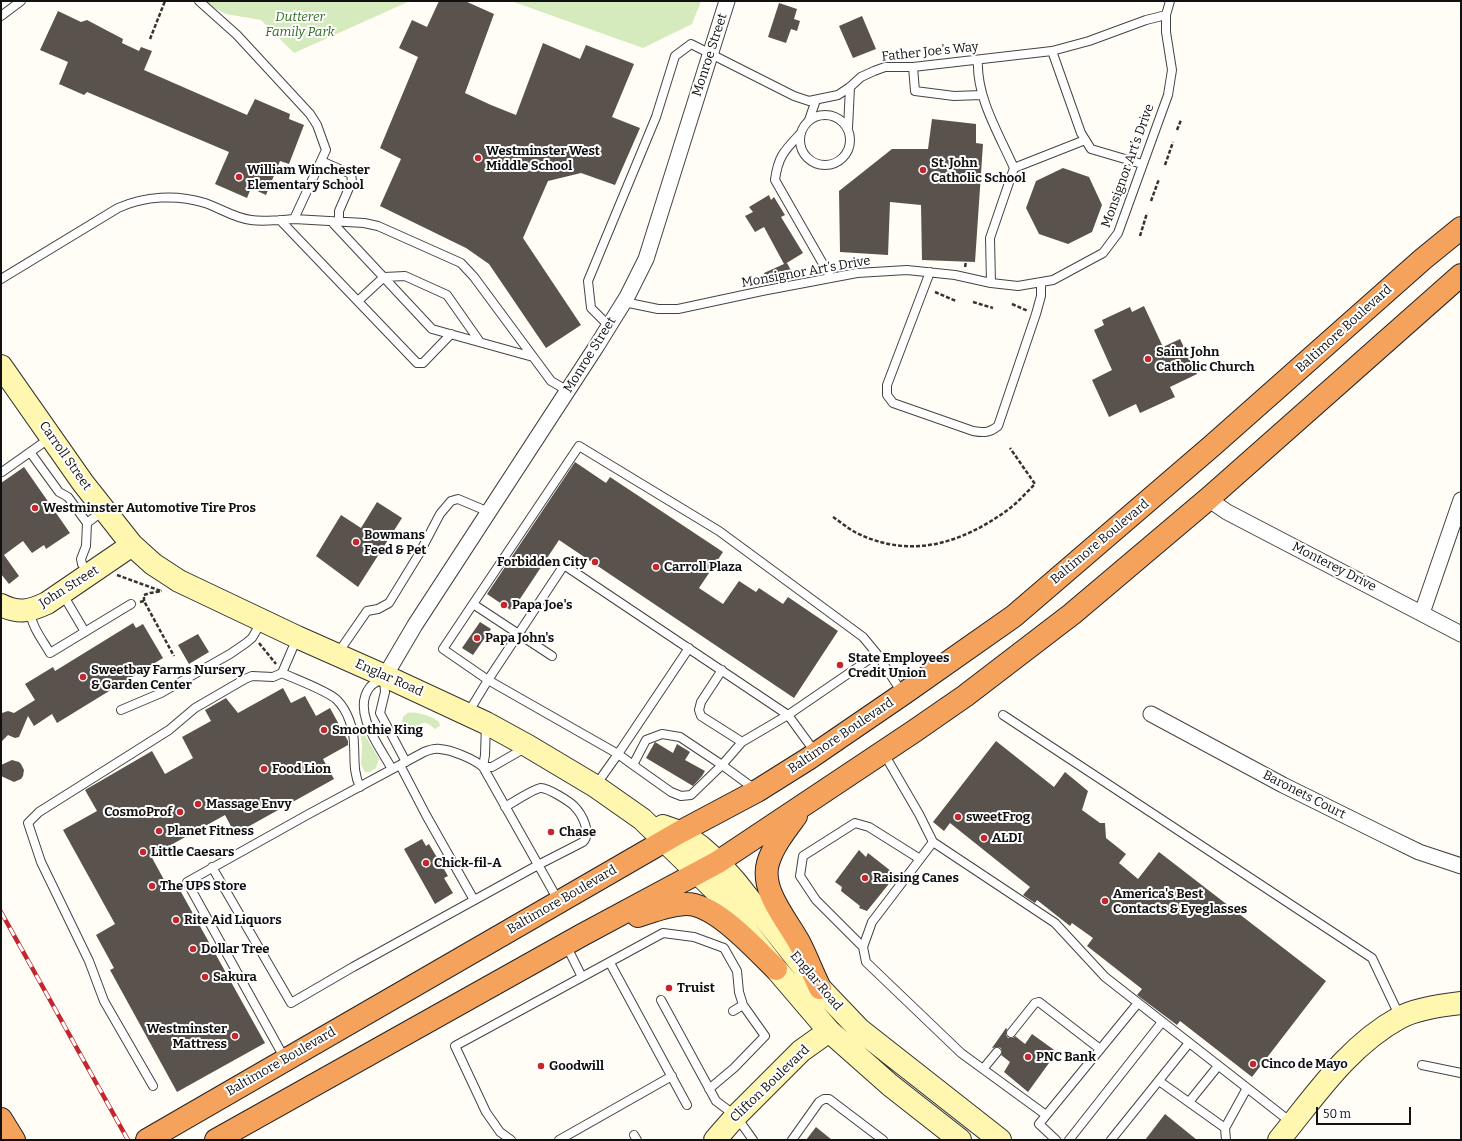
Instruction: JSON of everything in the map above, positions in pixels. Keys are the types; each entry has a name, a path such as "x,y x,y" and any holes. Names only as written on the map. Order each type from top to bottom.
{"highway":[{"name":"Baltimore Boulevard","path":"147,1140 672,837 757,791 903,694 1014,616 1208,450 1423,259 1461,228"},
{"path":"216,1140 574,940 718,862 965,696 1072,614 1208,499 1461,275"},
{"path":"819,794 799,812 777,842 768,864 767,879 776,905 800,943 820,988"},
{"path":"574,940 655,910 692,904 709,911 732,927 776,969"},
{"path":"1,1119 14,1140"},
{"path":"1,1137 4,1140"}],"street":[{"name":"Monroe Street","path":"385,676 415,625 568,391 624,302 646,258 727,1"},
{"name":"Carroll Street","path":"1,366 83,483 132,545"},
{"name":"Monterey Drive","path":"1208,499 1227,512 1461,634"},
{"path":"1422,613 1461,500"},
{"name":"Englar Road","path":"132,545 153,564 179,581 297,637 477,718 528,746 595,786 642,819 672,837 700,846 718,862 735,881 820,988 860,1030 1000,1140"},
{"name":"John Street","path":"1,605 16,611 30,610 47,602 132,545"},
{"name":"Baronets Court","path":"1151,714 1283,785 1382,834 1419,852 1461,866"},
{"name":"Englar Road","path":"672,837 698,873 723,899 776,969 828,1031 890,1085 960,1140"},
{"path":"1280,1140 1341,1063 1370,1036 1400,1017 1436,1006 1461,1003"},
{"name":"Clifton Boulevard","path":"716,1140 736,1116 801,1051 828,1031"}],"lane":[{"path":"1,16 22,1"},
{"path":"199,1 237,35 310,114 317,125 326,150 294,219"},
{"name":"Monsignor Art’s Drive","path":"624,302 658,309 678,309 831,278 857,274 907,270 955,275 991,283 1018,286 1053,280 1103,253 1118,233 1168,95 1172,70 1166,32 1166,15 1170,1"},
{"name":"Father Joe’s Way","path":"609,326 591,308 588,281 656,117 675,56 691,44 794,96 809,101 838,95 861,77 885,67 978,60 1052,51 1146,20 1166,15"},
{"path":"1052,51 1082,133 1091,149 1142,164"},
{"path":"978,60 977,71 982,95 1014,168 990,238 991,283"},
{"path":"913,66 915,91 954,96 982,95"},
{"path":"816,100 809,120 802,129 800,146 810,161 818,165 826,166 842,160 848,152 851,144 848,128 850,87"},
{"path":"809,120 826,114 838,118 848,128"},
{"path":"801,133 782,154 776,168 775,180 831,278"},
{"path":"1014,168 1086,140"},
{"path":"321,161 351,174 352,180 335,221"},
{"path":"1,279 118,208 131,202 155,197 174,197 205,203 251,221 294,219 364,223 378,226 461,263 474,277 551,381 568,391"},
{"path":"280,220 417,363 423,363 451,334"},
{"path":"335,221 432,329 533,357"},
{"path":"930,272 887,384 887,395 893,403 973,431 984,433 992,431 998,426 1036,314 1041,296 1041,282"},
{"path":"358,302 384,277 404,276 447,295 480,342"},
{"path":"2,472 51,437"},
{"path":"877,654 788,715 742,742 722,765 691,795 681,796 671,792 618,754 488,680 443,649 579,446 719,532 863,637 877,654 903,694"},
{"path":"30,452 59,492 68,497 87,523 86,546 81,559 82,564 89,574"},
{"path":"337,655 367,611 378,609 389,602 419,554 440,514 451,501 458,499 489,512"},
{"path":"87,523 104,510"},
{"path":"483,767 485,755 477,718 488,680 564,565 788,715 816,753"},
{"path":"62,592 85,632"},
{"path":"30,610 33,625 50,653 131,604"},
{"path":"473,604 552,656"},
{"path":"121,710 161,693 230,654 252,638 262,620"},
{"path":"282,673 297,637"},
{"path":"595,786 689,648"},
{"path":"722,670 701,702 699,710 701,716 742,742"},
{"path":"153,1086 104,1001 89,961 41,862 28,822 39,812 169,730 195,708 252,676 273,676 282,673 329,694 336,699 348,717 353,731 354,768 360,787"},
{"path":"385,676 368,689 363,709 369,728 399,765"},
{"path":"385,676 385,692 380,713 399,765 474,900"},
{"path":"1003,715 1372,958 1400,1017"},
{"path":"633,765 646,740 662,734 680,737 757,791"},
{"path":"483,767 492,767 528,746"},
{"path":"286,1060 187,882 212,867 424,752 432,749 440,749 476,762 483,767 559,902"},
{"path":"883,752 920,814 933,842 1055,923 1105,977 1293,1123"},
{"path":"212,867 291,1004 359,964 585,839 587,836 587,829 577,810 570,803 542,788 538,788 505,807"},
{"path":"863,947 816,900 800,876 803,856 855,822 870,827 920,859"},
{"path":"933,842 872,922 863,947 866,962 961,1053 1046,1115"},
{"path":"511,1140 500,1132 486,1112 454,1046 663,933 694,937 724,948 737,971 739,992 743,1005 766,1036 734,1068 709,1090"},
{"path":"574,940 582,977"},
{"path":"610,963 687,1105"},
{"path":"662,1000 716,1101 736,1116 754,1140"},
{"path":"1011,1033 1035,1003 1040,1002 1100,1049"},
{"path":"1056,1140 1039,1124 1138,1003"},
{"path":"733,1011 743,1005"},
{"path":"1073,1139 1162,1022"},
{"path":"1111,1140 1189,1043"},
{"path":"983,1069 997,1052"},
{"path":"1422,1065 1461,1073"},
{"path":"1190,1102 1218,1066"},
{"path":"559,1140 672,1076"},
{"path":"1159,1081 1225,1128"},
{"path":"1226,1140 1225,1128 1247,1088"},
{"path":"792,1140 820,1102 824,1099 833,1100 883,1140"}],"path":[{"path":"150,39 165,1"},
{"path":"1178,130 1181,120"},
{"path":"1165,165 1173,142"},
{"path":"1151,201 1159,179"},
{"path":"1140,236 1147,213"},
{"path":"965,267 966,262"},
{"path":"935,292 956,301"},
{"path":"973,302 993,308"},
{"path":"1012,304 1032,312"},
{"path":"833,516 860,535 878,542 897,546 920,547 949,541 983,525 1010,508 1035,484 1010,448"},
{"path":"162,591 144,595 144,601 174,656"},
{"path":"131,604 144,601"},
{"path":"258,643 274,662"}],"green space":[{"name":"Dutterer Family Park","path":"204,1 410,1 294,53 261,20 226,14"},
{"path":"511,1 701,1 692,24 643,48"},
{"path":"407,713 419,713 428,716 439,722 440,726 435,729 426,723 423,723 410,731 402,723 403,717"},
{"path":"359,725 379,759 376,768 370,772 365,772 361,765 362,745"}],"building":[{"name":"Westminster West Middle School","path":"439,1 465,1 494,14 465,93 516,115 543,43 580,59 586,45 634,64 612,117 640,128 615,185 581,173 548,181 523,238 581,325 546,348 489,264 466,248 380,206 401,159 380,148 418,57 399,48 412,20 427,27"},
{"path":"779,3 797,9 794,19 800,21 797,31 791,29 786,43 768,37"},
{"name":"William Winchester Elementary School","path":"58,11 81,22 87,20 123,39 122,43 139,51 141,47 152,51 144,70 247,115 255,99 290,114 289,119 304,125 289,164 280,161 266,195 251,188 247,198 215,184 229,152 87,92 84,95 59,84 68,62 40,50"},
{"path":"862,16 876,49 853,58 839,26"},
{"name":"St. John Catholic School","path":"932,119 976,124 976,143 983,144 975,262 922,260 921,205 890,202 888,255 840,252 839,191 892,149 928,149"},
{"path":"1063,168 1089,177 1102,205 1092,232 1068,244 1039,234 1026,208 1036,181"},
{"path":"769,195 771,200 774,197 785,215 781,217 803,253 785,264 787,263 794,276 781,282 769,284 764,273 784,264 764,227 755,232 745,216 753,212 749,207"},
{"name":"Saint John Catholic Church","path":"1144,306 1163,347 1180,339 1197,374 1170,387 1175,397 1140,413 1136,404 1109,417 1092,380 1112,370 1094,330 1104,325 1102,320 1130,307 1132,312"},
{"name":"Carroll Plaza","path":"575,462 606,483 610,477 723,552 699,588 723,604 739,581 756,592 759,588 783,604 788,597 838,631 794,698 559,540 512,611 487,594"},
{"path":"24,467 70,533 46,549 44,545 32,553 23,541 4,555 19,576 9,584 1,574 1,483"},
{"name":"Bowmans Feed & Pet","path":"377,502 402,518 358,587 316,556 341,515 361,528"},
{"name":"Papa John's","path":"480,622 491,629 473,655 462,648"},
{"name":"Sweetbay Farms Nursery & Garden Center","path":"133,623 136,628 143,624 163,658 57,723 52,714 34,726 28,716 19,737 15,738 8,735 1,742 2,713 8,711 14,713 35,700 25,684 53,667 55,671"},
{"path":"198,634 209,652 189,664 178,645"},
{"path":"283,688 291,703 305,696 316,716 330,708 348,741 348,745 323,759 334,779 235,834 225,815 151,856 168,887 176,883 265,1043 177,1092 110,970 114,968 96,935 115,924 63,830 97,811 85,790 152,751 165,774 193,758 182,737 211,721 205,710 226,698 238,713"},
{"path":"996,741 1054,787 1065,772 1088,791 1082,810 1100,823 1105,823 1106,838 1126,854 1119,863 1138,879 1159,852 1326,981 1252,1077 1180,1021 1177,1025 1137,995 1142,989 1087,946 1093,938 1072,923 1070,926 1037,900 1035,903 1023,895 1030,887 950,823 944,831 933,822"},
{"path":"655,742 673,753 677,744 690,752 685,760 705,771 693,786 646,758"},
{"path":"12,760 19,762 24,770 21,779 14,782 1,776 1,765"},
{"name":"Chick-fil-A","path":"422,839 426,846 429,844 448,876 444,878 453,893 435,904 404,849"},
{"name":"Raising Canes","path":"859,850 866,857 868,853 896,875 867,911 859,908 860,906 841,891 842,887 835,882"},
{"name":"PNC Bank","path":"1006,1028 1006,1035 1008,1038 1013,1038 1015,1036 1025,1044 1032,1034 1057,1052 1028,1092 1004,1072 1010,1062 1001,1055 1001,1048 992,1048"},
{"path":"1165,1114 1197,1140 1145,1140"},
{"path":"816,1127 832,1140 806,1140"}],"railway":[{"path":"1,912 128,1140"}],"place":[{"name":"Westminster West Middle School","path":"478,158"},
{"name":"St. John Catholic School","path":"923,170"},
{"name":"William Winchester Elementary School","path":"239,177"},
{"name":"Saint John Catholic Church","path":"1148,359"},
{"name":"Westminster Automotive Tire Pros","path":"35,508"},
{"name":"Bowmans Feed & Pet","path":"356,542"},
{"name":"Forbidden City","path":"595,562"},
{"name":"Carroll Plaza","path":"656,567"},
{"name":"Papa Joe's","path":"504,605"},
{"name":"Papa John's","path":"477,638"},
{"name":"State Employees Credit Union","path":"840,665"},
{"name":"Sweetbay Farms Nursery & Garden Center","path":"83,677"},
{"name":"Smoothie King","path":"324,730"},
{"name":"Food Lion","path":"264,769"},
{"name":"Massage Envy","path":"198,804"},
{"name":"CosmoProf","path":"180,812"},
{"name":"sweetFrog","path":"958,817"},
{"name":"Planet Fitness","path":"159,831"},
{"name":"Chase","path":"551,832"},
{"name":"ALDI","path":"984,838"},
{"name":"Little Caesars","path":"143,852"},
{"name":"Chick-fil-A","path":"426,863"},
{"name":"Raising Canes","path":"865,878"},
{"name":"The UPS Store","path":"152,886"},
{"name":"America's Best Contacts & Eyeglasses","path":"1105,901"},
{"name":"Rite Aid Liquors","path":"176,920"},
{"name":"Dollar Tree","path":"193,949"},
{"name":"Sakura","path":"205,977"},
{"name":"Truist","path":"669,988"},
{"name":"Westminster Mattress","path":"235,1036"},
{"name":"PNC Bank","path":"1028,1057"},
{"name":"Cinco de Mayo","path":"1253,1064"},
{"name":"Goodwill","path":"541,1066"}]}
